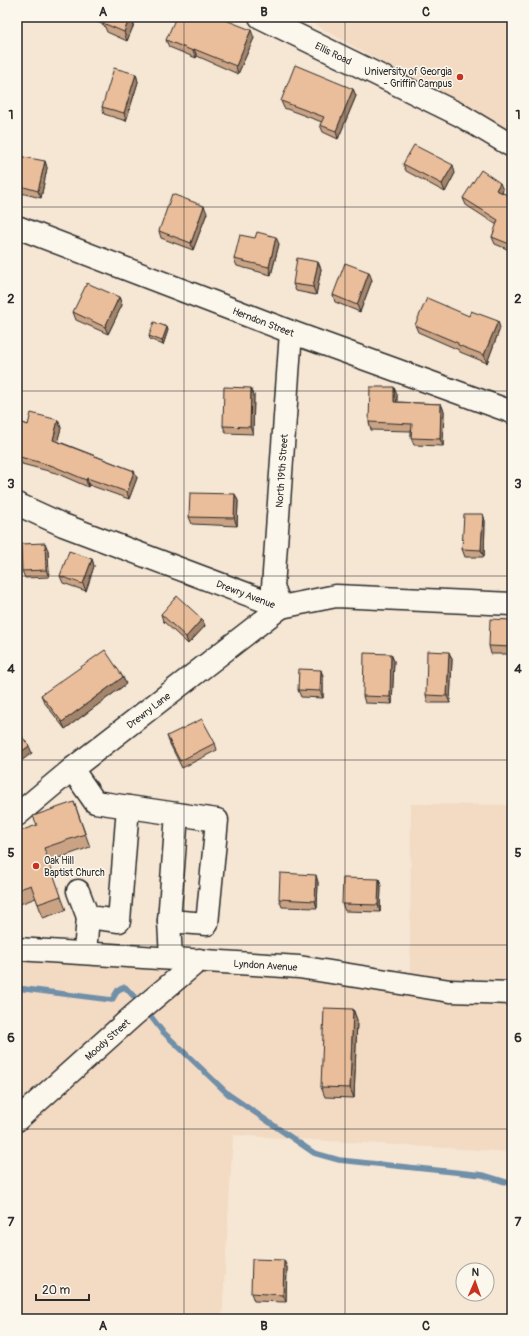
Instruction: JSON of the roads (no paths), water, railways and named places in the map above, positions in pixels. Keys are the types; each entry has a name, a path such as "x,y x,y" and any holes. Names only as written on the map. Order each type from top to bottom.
{"street":[{"name":"Ellis Road","path":"260,17 460,115 512,146"},
{"name":"Herndon Street","path":"17,227 291,332 512,412"},
{"name":"North 19th Street","path":"281,607 273,587 291,332"},
{"name":"Drewry Avenue","path":"17,504 63,524 281,607 336,596 512,604"},
{"name":"Drewry Lane","path":"17,815 72,769 281,607"},
{"path":"72,769 95,802 216,820 206,924 169,921"},
{"path":"88,917 119,921 128,807"},
{"path":"171,958 169,921 177,814"},
{"path":"78,891 88,917 86,952"},
{"name":"Lyndon Avenue","path":"17,948 299,967 450,991 512,993"},
{"name":"Moody Street","path":"17,1120 134,1015 199,960"}],"waterway":[{"path":"17,988 112,1000 118,990 125,987 140,1003"},
{"path":"146,1010 162,1031 228,1094 314,1153 339,1160 483,1175 512,1184"}],"place":[{"name":"University of Georgia - Griffin Campus","path":"460,77"},
{"name":"Oak Hill Baptist Church","path":"36,866"}]}
